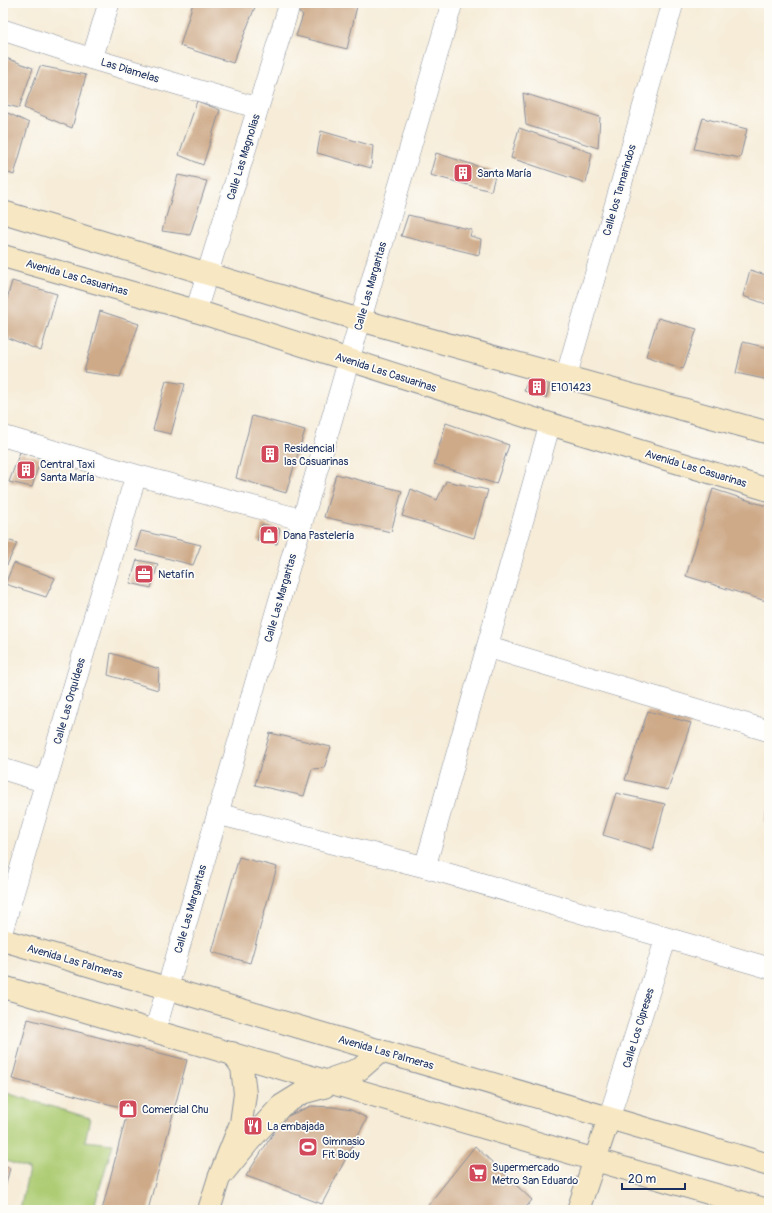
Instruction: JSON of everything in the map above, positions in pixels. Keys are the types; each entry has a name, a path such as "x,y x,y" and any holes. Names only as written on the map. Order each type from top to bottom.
{"street":[{"path":"92,59 109,3"},
{"name":"Calle Las Magnolias","path":"196,311 290,3"},
{"name":"Calle Las Margaritas","path":"155,1031 452,3"},
{"name":"Calle los Tamarindos","path":"566,377 673,3"},
{"name":"Las Diamelas","path":"3,30 92,59 258,108"},
{"path":"3,212 360,320 769,433"},
{"name":"Avenida Las Casuarinas","path":"3,256 196,311 550,424 769,490"},
{"path":"425,867 550,424"},
{"path":"3,436 136,475 303,520"},
{"name":"Calle Las Orquídeas","path":"3,928 136,475"},
{"path":"487,647 769,731"},
{"path":"3,769 45,782"},
{"path":"218,814 425,867 769,968"},
{"name":"Calle Los Cipreses","path":"610,1118 666,938"},
{"name":"Avenida Las Palmeras","path":"3,940 769,1165"},
{"path":"3,987 767,1210"},
{"path":"219,1178 281,1106 302,1093 324,1087 334,1078 360,1069 376,1056 379,1050"},
{"path":"209,1210 219,1178 241,1122 245,1094 242,1067 232,1054"},
{"path":"578,1210 610,1118"}],"green space":[{"path":"3,1092 90,1118 85,1141 113,1144 93,1210 20,1210 29,1169 3,1160"}],"building":[{"path":"193,3 245,3 255,7 233,63 180,46"},
{"path":"298,3 347,3 357,6 347,49 296,36 303,15 295,10"},
{"path":"3,57 33,68 19,108 3,104"},
{"path":"40,66 86,75 72,128 24,108"},
{"path":"523,93 600,117 598,148 526,125"},
{"path":"197,101 220,110 203,165 179,155"},
{"path":"8,113 29,123 14,175 3,171 3,130"},
{"path":"703,118 747,129 740,158 694,149"},
{"path":"519,128 592,153 586,183 511,158"},
{"path":"321,131 373,146 371,168 317,153"},
{"name":"Santa María","path":"436,153 496,172 491,191 430,175"},
{"path":"178,175 207,181 190,235 162,231"},
{"path":"408,215 472,230 470,236 481,239 479,255 401,236"},
{"path":"750,270 769,276 769,305 743,296"},
{"path":"12,281 57,294 41,351 3,336 3,313"},
{"path":"100,311 139,324 120,377 84,372"},
{"path":"658,318 697,329 683,369 646,356"},
{"path":"743,342 769,348 769,380 736,373"},
{"name":"E101423","path":"529,376 550,383 546,398 524,391"},
{"path":"166,381 185,384 171,434 153,430"},
{"name":"Residencial las Casuarinas","path":"252,416 305,430 286,493 236,478"},
{"path":"446,423 509,445 496,484 434,464"},
{"name":"Central Taxi Santa María","path":"20,452 41,458 32,487 9,482"},
{"path":"336,474 402,491 391,532 324,517"},
{"path":"446,481 488,490 474,538 402,516 411,489 437,500"},
{"path":"713,489 769,507 769,602 686,576"},
{"name":"Dana Pastelería","path":"262,524 280,529 277,544 257,541"},
{"path":"141,531 201,545 193,565 135,550"},
{"path":"3,539 17,543 7,565 3,564"},
{"name":"Netafín","path":"137,560 158,564 151,588 130,583"},
{"path":"14,563 55,578 46,597 5,584"},
{"path":"111,653 159,669 158,690 108,675"},
{"path":"648,711 691,723 668,790 625,780"},
{"path":"270,733 331,747 324,768 312,769 304,796 255,785"},
{"path":"616,793 665,804 653,850 603,835"},
{"path":"769,807 769,823 764,821"},
{"path":"239,857 277,867 250,963 212,952"},
{"path":"28,1019 187,1060 148,1210 102,1210 128,1109 12,1079"},
{"name":"Gimnasio Fit Body","path":"311,1106 351,1110 367,1118 322,1204 246,1176 283,1118"},
{"name":"Supermercado Metro San Eduardo","path":"475,1146 532,1200 524,1210 424,1210"},
{"path":"3,1166 10,1168 4,1192 3,1192"}],"place":[{"name":"Santa María","path":"463,173"},
{"name":"E101423","path":"537,387"},
{"name":"Residencial las Casuarinas","path":"270,454"},
{"name":"Central Taxi Santa María","path":"26,470"},
{"name":"Dana Pastelería","path":"269,535"},
{"name":"Netafín","path":"144,574"},
{"name":"Comercial Chu","path":"128,1109"},
{"name":"La embajada","path":"253,1126"},
{"name":"Gimnasio Fit Body","path":"308,1147"},
{"name":"Supermercado Metro San Eduardo","path":"478,1173"}]}
